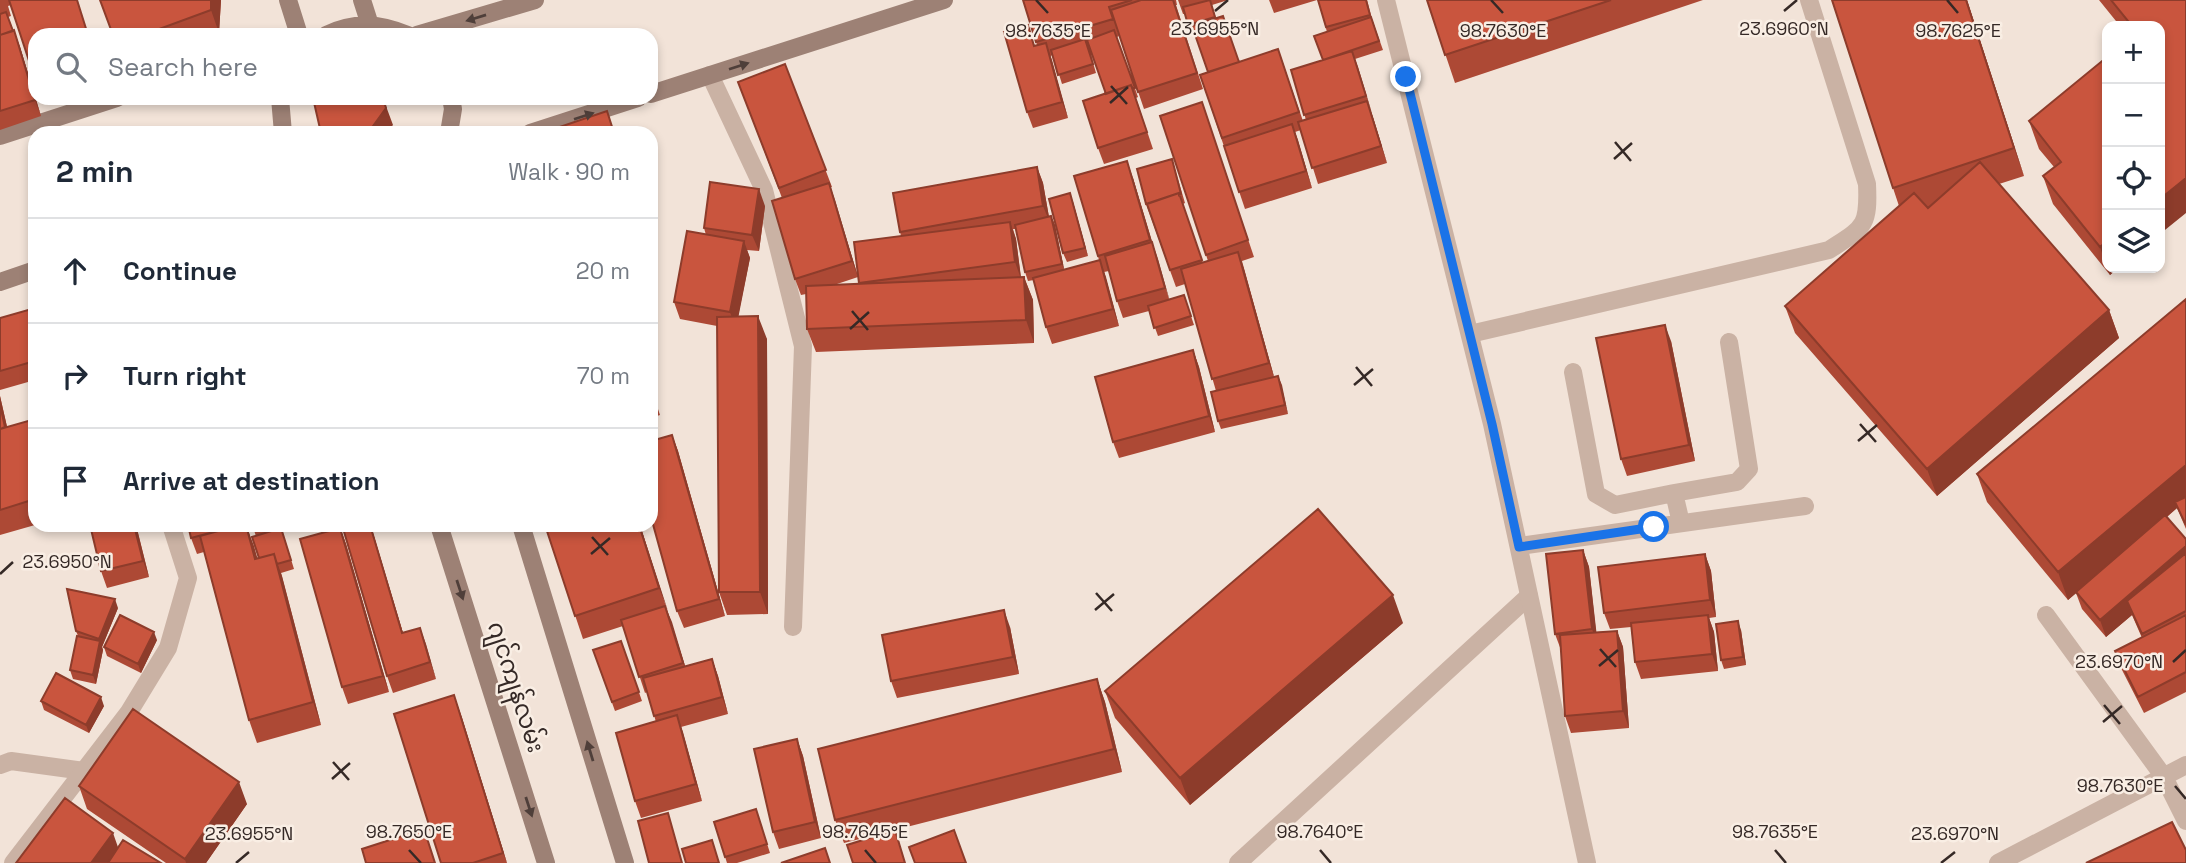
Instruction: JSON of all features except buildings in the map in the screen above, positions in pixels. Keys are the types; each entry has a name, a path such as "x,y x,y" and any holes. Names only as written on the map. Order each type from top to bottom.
{"main road":[{"path":"288,0 297,28"},
{"path":"362,0 370,25"},
{"path":"441,28 535,0"},
{"path":"658,92 944,0"},
{"path":"347,28 356,25 390,28"},
{"path":"31,126 95,105"},
{"path":"281,105 282,126"},
{"path":"450,126 452,105"},
{"path":"552,126 616,105"},
{"path":"0,136 28,127"},
{"path":"0,282 28,272"},
{"name":"ဂျင်ကျန်လမ်း","path":"441,532 546,863"},
{"path":"522,532 625,863"}],"street":[{"path":"1387,0 1492,424 1587,863"},
{"path":"1469,334 1829,250 1861,229 1868,212 1867,184 1809,0"},
{"path":"710,75 764,190 803,346 793,627"},
{"path":"1573,372 1596,494 1615,505 1737,482 1749,469 1729,342"},
{"path":"1674,493 1681,523"},
{"path":"1519,547 1805,506"},
{"path":"13,863 130,712 168,648 188,578 173,532"},
{"path":"1238,863 1529,596"},
{"path":"2046,615 2164,776 2186,821"},
{"path":"0,765 11,761 84,771"},
{"path":"1998,863 2186,765"}],"route":[{"path":"1406,77 1492,424 1519,547 1654,527"}]}
